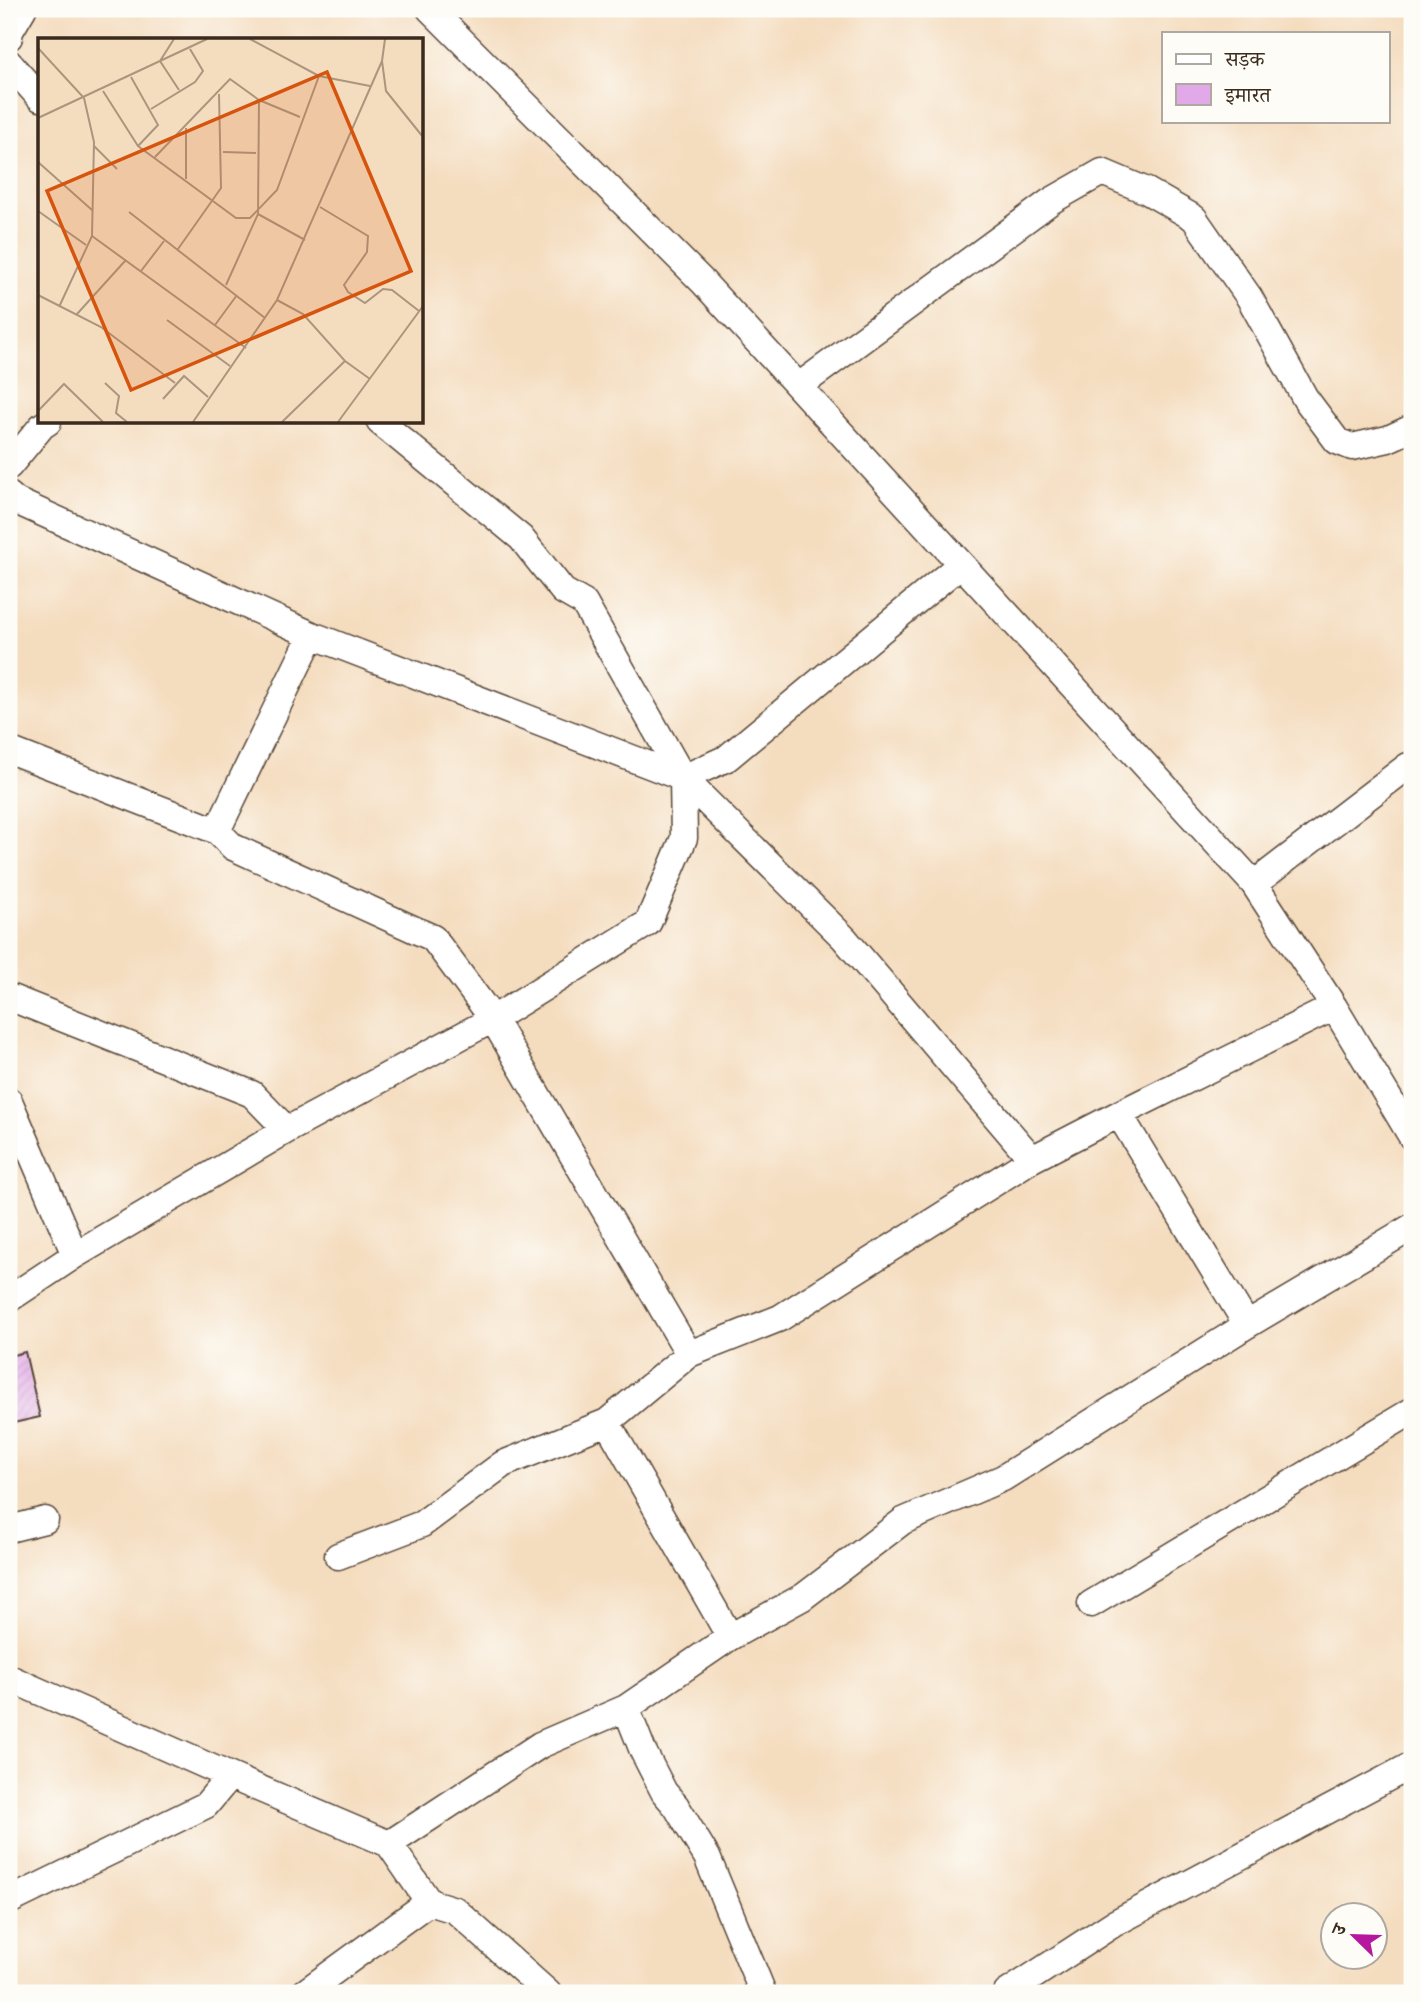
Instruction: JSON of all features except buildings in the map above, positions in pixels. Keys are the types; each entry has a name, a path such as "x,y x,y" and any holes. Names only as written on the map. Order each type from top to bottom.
{"street":[{"path":"9,37 23,9"},
{"path":"430,9 702,281 1254,884 1334,1007 1412,1137"},
{"path":"9,64 38,96"},
{"path":"799,386 1051,201 1102,172 1147,191 1194,218 1249,297 1305,398 1337,441 1352,447 1388,439 1412,428"},
{"path":"9,466 45,424"},
{"path":"382,424 521,538 563,591 584,603 683,778 844,938 1032,1160"},
{"path":"9,495 16,501 312,635 683,778 727,758 961,564"},
{"path":"217,831 312,635"},
{"path":"9,750 217,831 233,847 433,938 493,1019 689,1353"},
{"path":"1254,884 1412,765"},
{"path":"9,1299 75,1255 287,1130 493,1019 648,923 684,838 683,778"},
{"path":"9,997 252,1094 287,1130"},
{"path":"338,1556 422,1524 503,1464 607,1422 689,1353 780,1318 1032,1160 1334,1007"},
{"path":"9,1101 75,1255"},
{"path":"1119,1114 1247,1325"},
{"path":"389,1844 540,1745 626,1708 730,1637 803,1597 902,1521 1003,1478 1247,1325 1412,1227"},
{"path":"1091,1604 1412,1411"},
{"path":"607,1422 730,1637"},
{"path":"9,1529 45,1520"},
{"path":"9,1678 389,1844 429,1902 455,1910 548,1993"},
{"path":"626,1708 643,1751 664,1792 676,1806 707,1857 763,1993"},
{"path":"1007,1993 1113,1924 1412,1765"},
{"path":"9,1901 206,1805 230,1776"},
{"path":"304,1993 429,1902"}]}
